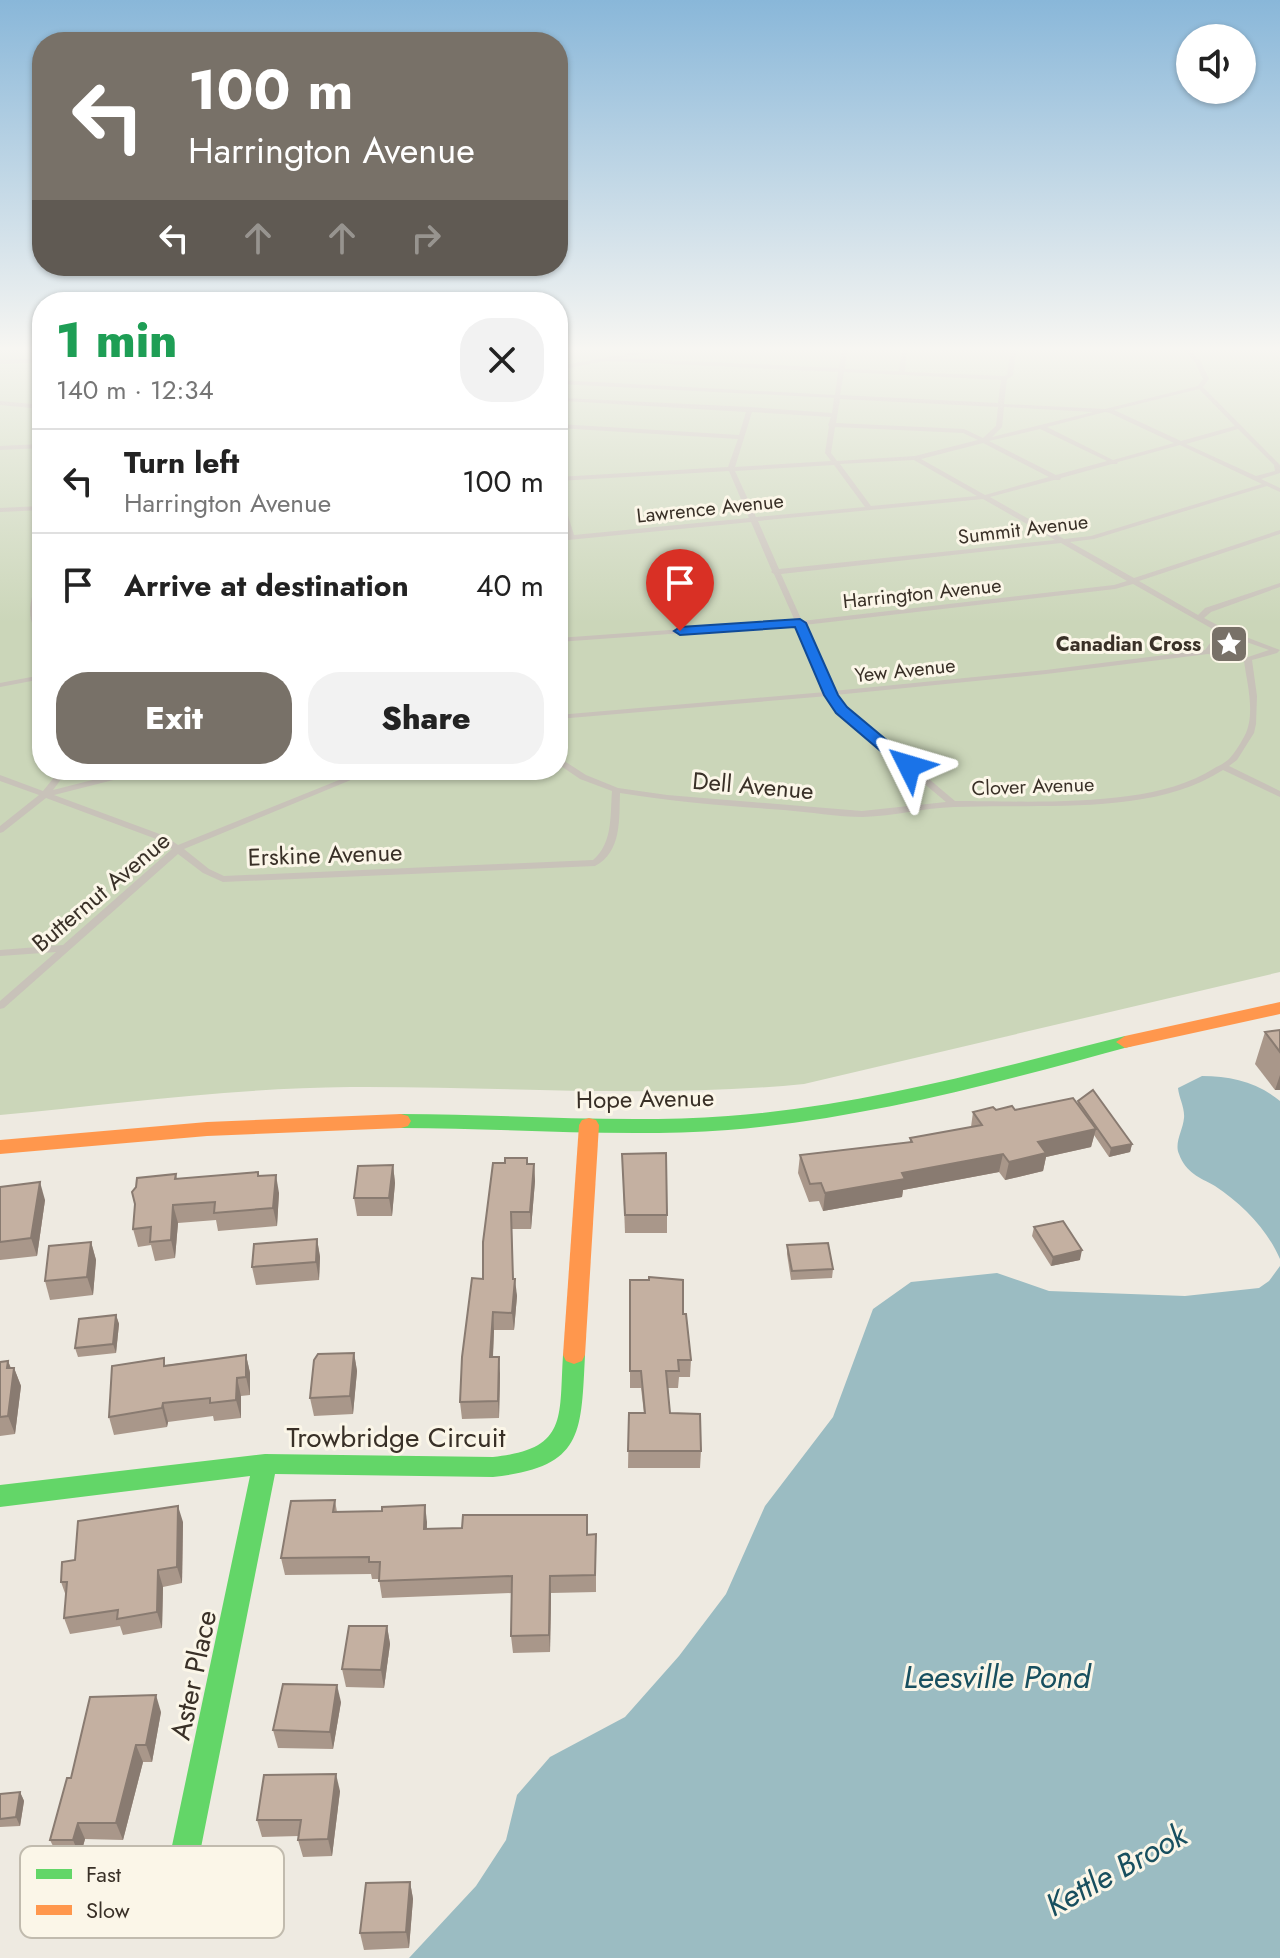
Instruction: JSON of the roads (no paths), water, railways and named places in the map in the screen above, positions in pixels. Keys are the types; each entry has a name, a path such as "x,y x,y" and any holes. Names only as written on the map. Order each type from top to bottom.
{"main road":[{"name":"Hope Avenue","path":"0,1147 276,1123 426,1121 675,1126 770,1119 830,1111 927,1091 1177,1027 1280,1008"},
{"name":"Trowbridge Circuit","path":"0,1496 265,1464 511,1467 547,1458 559,1449 569,1422 589,1125"},
{"name":"Aster Place","path":"187,1846 265,1464"}],"lane":[{"path":"731,469 740,440"},
{"path":"829,440 828,453 870,509"},
{"path":"1069,440 1115,463"},
{"path":"1174,440 1280,490"},
{"name":"Lawrence Avenue","path":"568,538 984,497 1194,440"},
{"path":"1253,440 1277,465 1278,472 1256,478"},
{"path":"568,478 915,458 985,441 1058,479"},
{"path":"0,448 32,446"},
{"path":"915,458 1201,616 1222,631 1278,650"},
{"name":"Clover Avenue","path":"731,469 831,695 842,710 953,804 1143,797 1180,790 1225,768 1233,762 1249,735 1254,705 1248,659"},
{"name":"Summit Avenue","path":"775,572 1092,538 1268,484"},
{"path":"0,510 32,508"},
{"path":"568,528 571,538"},
{"name":"Harrington Avenue","path":"568,639 800,623 1115,587 1280,532"},
{"path":"1201,616 1208,610 1280,585"},
{"path":"1263,591 1280,596"},
{"path":"1208,652 1222,631"},
{"name":"Yew Avenue","path":"568,716 831,695 1208,652 1248,659 1278,650"},
{"path":"0,685 32,679"},
{"name":"Dell Avenue","path":"568,767 583,777 616,790 725,804 862,814 953,804"},
{"path":"1225,768 1280,794"},
{"name":"Erskine Avenue","path":"0,778 162,838 179,848 197,867 223,879 595,863 606,856 612,840 616,790"},
{"path":"0,830 45,795 56,780"},
{"path":"45,795 103,780"},
{"name":"Butternut Avenue","path":"0,1006 179,848 346,780"},
{"path":"0,953 65,948"}],"water":[{"path":"1202,1076 1243,1081 1280,1101 1280,1259 1253,1218 1225,1193 1189,1170 1179,1154 1184,1114 1178,1088"},
{"name":"Leesville Pond","path":"1280,1266 1280,1958 409,1958 476,1886 506,1840 517,1795 550,1757 625,1717 679,1656 726,1594 765,1506 833,1417 873,1309 911,1282 997,1273 1049,1291 1185,1296 1259,1288 1269,1281"}],"place":[{"name":"Canadian Cross","path":"1229,644"}],"water label":[{"name":"Kettle Brook","path":"1116,1870"}]}
